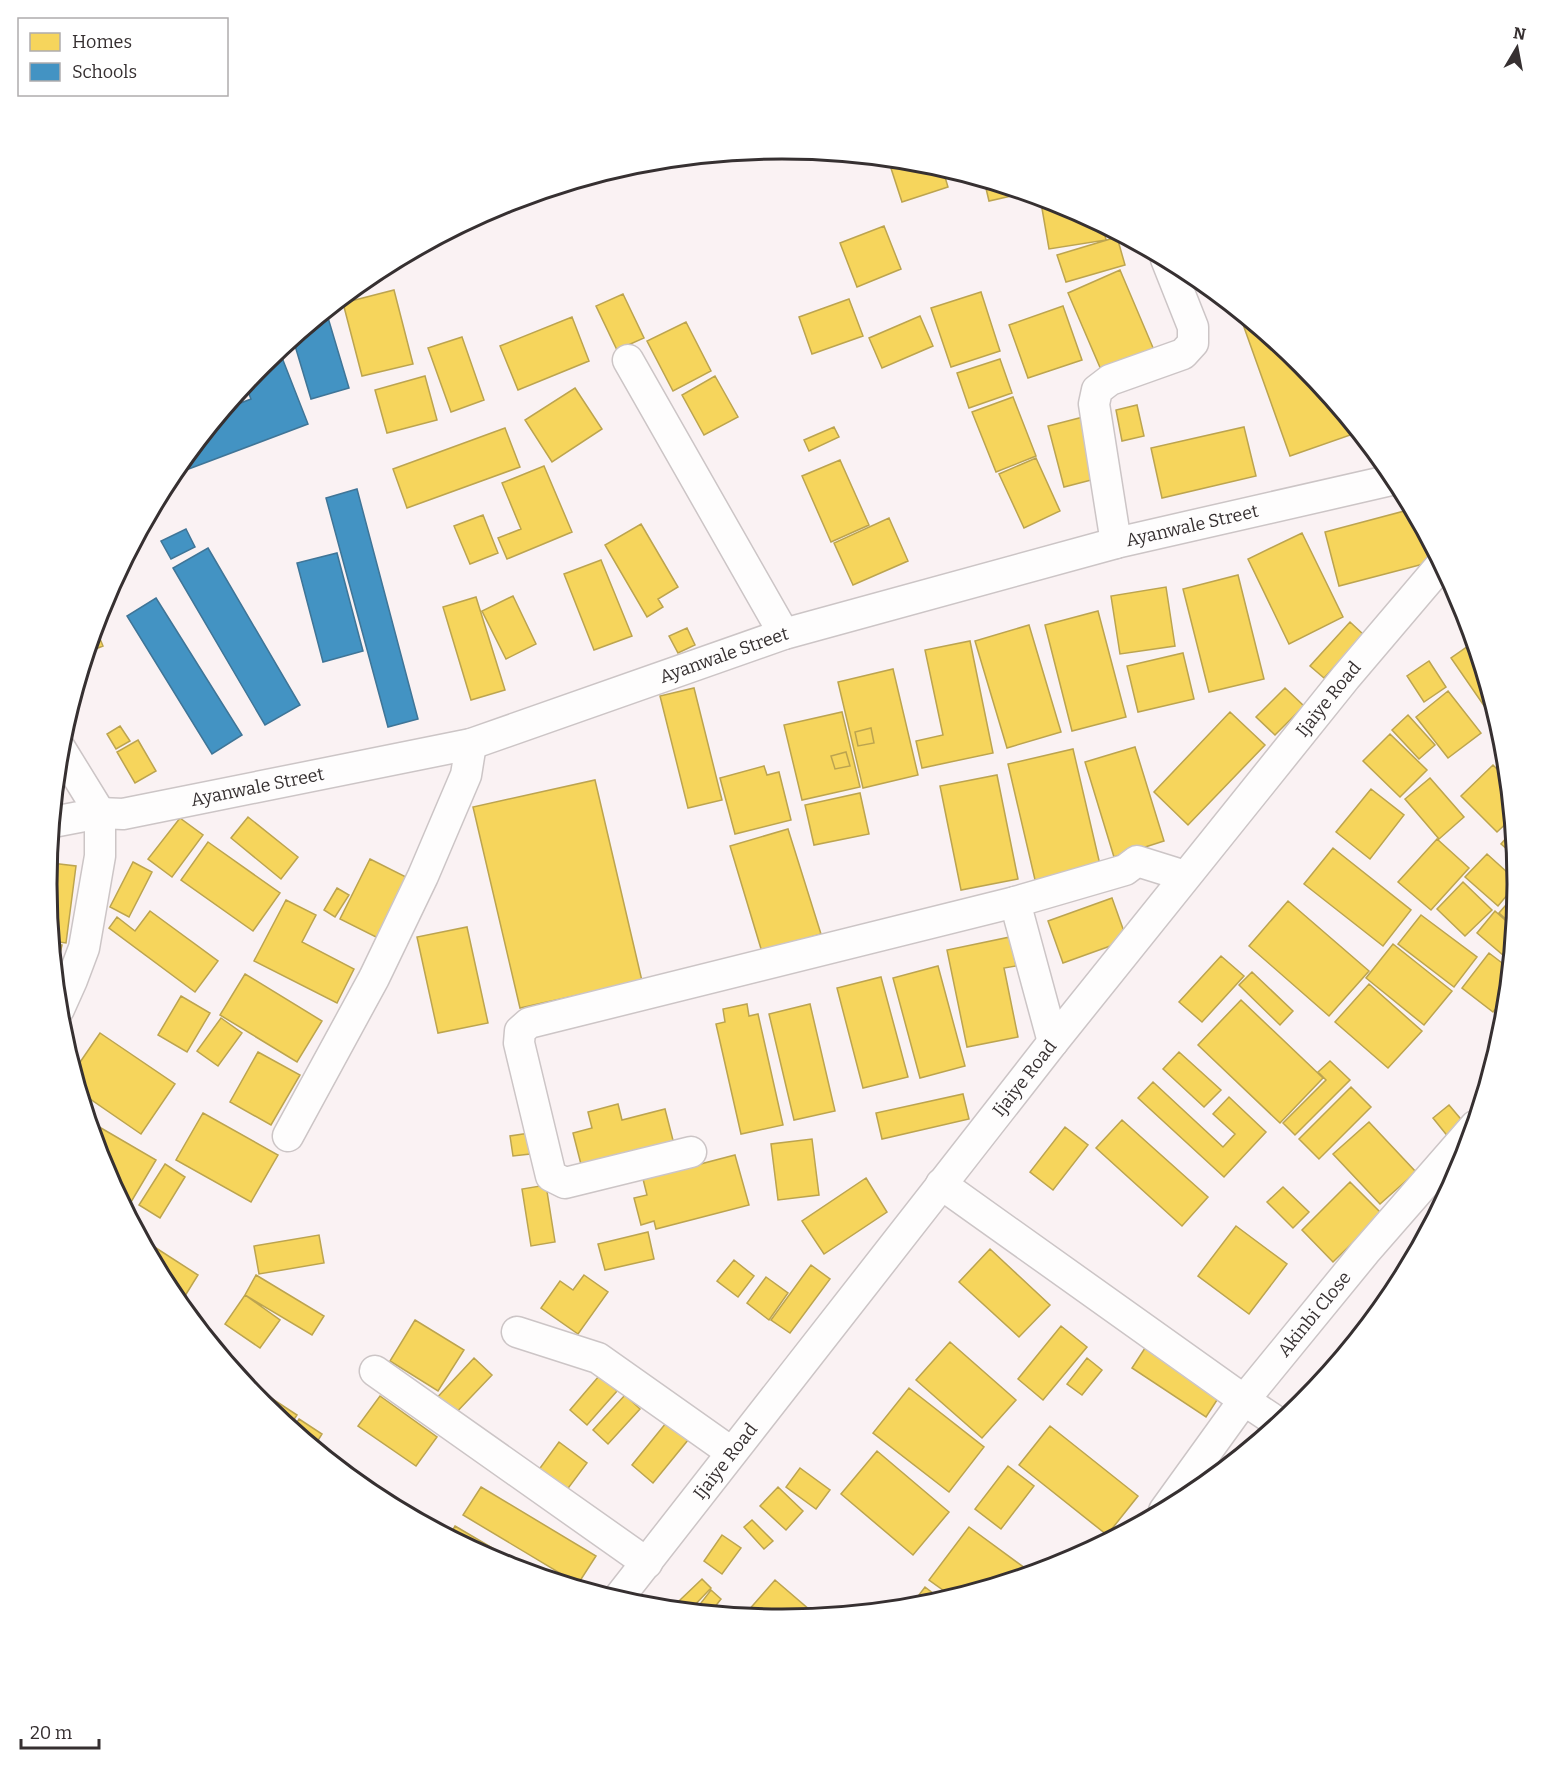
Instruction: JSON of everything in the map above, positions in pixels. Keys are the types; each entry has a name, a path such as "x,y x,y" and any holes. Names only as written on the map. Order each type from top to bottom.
{"street":[{"path":"1116,543 1095,404 1097,390 1110,380 1183,354 1193,343 1194,327 1171,272"},
{"path":"628,360 784,634"},
{"name":"Ayanwale Street","path":"60,821 100,813 123,814 471,744 784,634 1116,543 1386,480"},
{"name":"Ijaiye Road","path":"623,1592 1185,876 1436,571"},
{"path":"288,1136 374,978 423,876 466,775 471,744"},
{"path":"66,994 84,948 100,856 100,813 68,761"},
{"path":"691,1152 566,1183 551,1176 519,1043 520,1031 529,1023 1015,902 1125,870 1137,861 1185,876"},
{"path":"1015,902 1053,1042"},
{"name":"Akinbi Close","path":"1176,1494 1244,1400 1365,1252 1460,1143"},
{"path":"941,1184 1273,1419"},
{"path":"517,1332 598,1358 731,1452"},
{"path":"375,1371 647,1563"}],"building: Homes":[{"path":"891,167 945,178 948,187 902,202"},
{"path":"986,189 1010,196 989,201"},
{"path":"1042,207 1103,234 1106,240 1049,249"},
{"path":"884,226 901,269 857,287 840,243"},
{"path":"1112,239 1118,242 1125,265 1066,282 1057,255"},
{"path":"1120,270 1154,350 1102,372 1068,293"},
{"path":"394,290 413,364 362,376 344,307 352,301"},
{"path":"981,292 1000,351 951,367 931,308"},
{"path":"623,294 644,338 617,350 596,306"},
{"path":"849,299 863,336 812,354 799,317"},
{"path":"1063,306 1082,360 1028,378 1009,325"},
{"path":"920,316 933,346 882,368 869,338"},
{"path":"572,317 589,361 518,390 500,346"},
{"path":"686,322 711,371 673,391 647,341"},
{"path":"1243,324 1296,371 1351,435 1290,456"},
{"path":"462,337 484,400 451,412 428,348"},
{"path":"1000,359 1012,393 969,408 957,373"},
{"path":"425,376 437,420 387,433 375,390"},
{"path":"715,376 738,417 704,435 682,395"},
{"path":"575,388 602,429 552,462 525,420"},
{"path":"1013,397 1036,456 996,472 972,412"},
{"path":"1137,405 1144,436 1122,441 1116,410"},
{"path":"1087,416 1103,477 1064,487 1048,426"},
{"path":"834,427 839,437 809,451 804,440"},
{"path":"1244,427 1256,476 1162,498 1151,448"},
{"path":"505,428 520,467 407,508 393,469"},
{"path":"1036,458 1060,511 1024,528 999,474"},
{"path":"840,460 869,525 831,542 802,476"},
{"path":"544,466 572,532 507,559 498,538 521,529 502,483"},
{"path":"1404,511 1432,562 1339,586 1325,532"},
{"path":"483,515 498,553 470,564 454,526"},
{"path":"889,518 908,561 853,585 834,543"},
{"path":"641,524 678,587 658,599 663,607 647,617 605,545"},
{"path":"1302,533 1343,617 1289,644 1248,559"},
{"path":"601,560 632,636 594,650 564,574"},
{"path":"1238,575 1264,679 1209,692 1183,589"},
{"path":"1166,587 1175,646 1120,654 1111,596"},
{"path":"513,596 536,644 506,659 482,611"},
{"path":"476,597 505,690 471,700 443,607"},
{"path":"1098,611 1126,717 1072,731 1045,625"},
{"path":"1350,622 1364,635 1324,678 1310,666"},
{"path":"1029,625 1061,732 1007,748 975,641"},
{"path":"687,628 695,645 678,653 669,636"},
{"path":"100,639 103,646 97,648"},
{"path":"970,641 993,753 922,768 916,741 943,735 925,650"},
{"path":"1467,647 1486,708 1451,658"},
{"path":"1183,653 1194,699 1138,712 1127,666"},
{"path":"1429,661 1446,687 1424,702 1407,676"},
{"path":"893,669 918,775 863,788 838,682","holes":["871,728 874,743 858,746 855,732"]},
{"path":"694,688 722,800 688,808 660,696"},
{"path":"1285,688 1304,706 1275,735 1256,717"},
{"path":"1448,691 1481,733 1448,758 1416,717"},
{"path":"842,712 860,787 802,800 784,725","holes":["846,752 850,766 835,769 831,756"]},
{"path":"1230,712 1265,745 1188,825 1154,792"},
{"path":"1408,715 1435,745 1419,759 1392,730"},
{"path":"120,726 130,741 116,749 107,734"},
{"path":"871,728 874,743 858,746 855,732"},
{"path":"1390,734 1427,770 1400,797 1363,761"},
{"path":"138,740 156,771 135,783 117,752"},
{"path":"1135,747 1164,841 1114,857 1085,762"},
{"path":"1073,749 1101,869 1036,884 1008,764"},
{"path":"846,752 850,766 835,769 831,756"},
{"path":"1493,765 1499,771 1505,825 1497,832 1461,796"},
{"path":"764,766 767,775 779,772 791,820 735,834 720,778"},
{"path":"997,775 1018,879 961,890 940,786"},
{"path":"1430,778 1464,817 1439,839 1405,799"},
{"path":"595,780 642,981 520,1008 473,807"},
{"path":"1371,789 1404,815 1370,859 1336,832"},
{"path":"860,793 869,834 814,845 805,805"},
{"path":"248,817 298,857 281,879 231,838"},
{"path":"180,818 203,835 172,877 148,859"},
{"path":"788,829 821,934 762,952 730,846"},
{"path":"1506,838 1507,849 1501,844"},
{"path":"1437,839 1469,868 1431,910 1398,882"},
{"path":"208,842 280,893 253,931 181,880"},
{"path":"1333,848 1411,910 1383,946 1304,884"},
{"path":"1487,854 1508,873 1508,895 1498,906 1465,877"},
{"path":"370,859 408,878 378,938 340,919"},
{"path":"133,862 152,872 129,917 110,907"},
{"path":"58,864 76,866 66,943 60,942"},
{"path":"1463,882 1492,910 1465,936 1437,909"},
{"path":"337,888 349,895 335,917 324,910"},
{"path":"1112,898 1127,940 1063,963 1048,921"},
{"path":"286,900 316,915 302,942 354,969 337,1003 254,961"},
{"path":"1288,901 1369,971 1329,1016 1249,946"},
{"path":"1507,904 1507,920 1499,913"},
{"path":"150,911 218,961 195,992 109,928 117,917 135,931"},
{"path":"1495,911 1506,921 1504,956 1477,933"},
{"path":"1421,915 1477,957 1454,987 1398,944"},
{"path":"467,927 488,1023 438,1033 417,937"},
{"path":"1010,937 1016,966 1004,968 1018,1037 967,1047 947,950"},
{"path":"1393,944 1452,991 1424,1025 1366,978"},
{"path":"1489,953 1503,964 1497,1007 1493,1012 1462,988"},
{"path":"1221,956 1244,976 1202,1022 1179,1002"},
{"path":"938,966 965,1066 920,1078 893,978"},
{"path":"1252,972 1293,1011 1280,1025 1239,985"},
{"path":"245,974 322,1021 297,1062 220,1015"},
{"path":"881,977 908,1077 863,1088 837,988"},
{"path":"1369,984 1422,1031 1388,1068 1335,1022"},
{"path":"181,996 210,1013 187,1052 158,1035"},
{"path":"1241,1000 1323,1078 1280,1123 1198,1045"},
{"path":"747,1004 749,1016 758,1014 783,1125 741,1134 716,1024 725,1022 723,1009"},
{"path":"810,1004 835,1111 794,1120 769,1014"},
{"path":"221,1018 242,1033 218,1066 197,1051"},
{"path":"100,1033 175,1084 141,1134 90,1099 80,1063"},
{"path":"258,1052 300,1075 271,1125 230,1102"},
{"path":"1179,1052 1221,1090 1204,1107 1163,1069"},
{"path":"1330,1061 1350,1080 1295,1135 1283,1123 1326,1080 1318,1072"},
{"path":"1153,1082 1223,1147 1235,1134 1213,1114 1229,1097 1266,1132 1224,1177 1138,1098"},
{"path":"1351,1087 1371,1107 1319,1159 1299,1139"},
{"path":"963,1094 969,1119 882,1139 876,1113"},
{"path":"618,1104 622,1120 665,1109 676,1152 584,1176 573,1133 592,1128 588,1112"},
{"path":"1449,1105 1465,1124 1449,1138 1433,1118"},
{"path":"203,1113 278,1155 251,1202 176,1160"},
{"path":"1122,1120 1208,1197 1182,1226 1096,1148"},
{"path":"1369,1122 1416,1172 1380,1204 1333,1154"},
{"path":"99,1127 156,1160 131,1202 112,1162"},
{"path":"1065,1127 1088,1145 1053,1190 1030,1172"},
{"path":"536,1132 539,1153 513,1156 510,1136"},
{"path":"812,1139 819,1195 778,1200 771,1144"},
{"path":"735,1155 749,1205 656,1229 654,1221 641,1225 634,1198 647,1195 643,1179"},
{"path":"165,1164 185,1177 160,1218 139,1205"},
{"path":"866,1178 887,1212 824,1254 802,1221"},
{"path":"1350,1182 1382,1214 1333,1262 1302,1230"},
{"path":"546,1185 555,1242 531,1246 522,1189"},
{"path":"1283,1187 1309,1212 1293,1228 1267,1202"},
{"path":"1236,1226 1287,1264 1249,1314 1198,1276"},
{"path":"648,1232 654,1259 605,1270 598,1244"},
{"path":"319,1235 324,1263 259,1274 254,1246"},
{"path":"154,1247 198,1275 185,1296"},
{"path":"990,1249 1050,1305 1019,1337 959,1282"},
{"path":"734,1260 754,1276 738,1297 717,1281"},
{"path":"811,1265 830,1279 790,1333 771,1320"},
{"path":"256,1275 324,1316 312,1335 245,1295"},
{"path":"584,1275 608,1292 578,1334 541,1308 560,1281 573,1290"},
{"path":"766,1277 788,1293 769,1320 747,1303"},
{"path":"245,1295 280,1320 260,1348 225,1324"},
{"path":"415,1320 464,1350 438,1391 390,1361"},
{"path":"1061,1326 1087,1347 1043,1400 1018,1379"},
{"path":"950,1342 1016,1400 982,1438 916,1380"},
{"path":"1145,1348 1219,1397 1206,1417 1132,1368"},
{"path":"474,1358 492,1375 451,1418 433,1402"},
{"path":"1087,1358 1102,1370 1082,1395 1067,1384"},
{"path":"599,1376 617,1391 587,1425 570,1410"},
{"path":"909,1388 984,1447 949,1492 873,1433"},
{"path":"625,1395 640,1409 608,1444 593,1430"},
{"path":"380,1396 437,1437 416,1466 358,1426"},
{"path":"270,1399 297,1415 293,1420"},
{"path":"299,1419 322,1434 318,1441 304,1430 296,1423"},
{"path":"666,1423 688,1440 653,1483 632,1465"},
{"path":"1050,1426 1138,1496 1110,1531 1105,1534 1019,1465"},
{"path":"559,1442 587,1463 563,1495 535,1475"},
{"path":"877,1451 949,1512 913,1555 841,1494"},
{"path":"1008,1466 1034,1486 1001,1529 975,1509"},
{"path":"800,1468 830,1490 816,1509 786,1487"},
{"path":"481,1487 596,1556 580,1581 564,1576 463,1515"},
{"path":"778,1487 803,1511 786,1530 760,1506"},
{"path":"752,1520 773,1541 764,1549 744,1527"},
{"path":"455,1526 502,1553 462,1535 453,1530"},
{"path":"969,1527 1025,1568 944,1591 929,1580"},
{"path":"722,1535 741,1548 722,1574 704,1561"},
{"path":"702,1579 711,1588 695,1605 679,1601"},
{"path":"775,1580 809,1609 782,1610 750,1609"},
{"path":"925,1587 934,1594 924,1596 917,1597"},
{"path":"711,1590 721,1599 715,1606 699,1605"}],"building: Schools":[{"path":"328,319 349,388 311,399 295,347"},
{"path":"282,359 308,424 188,469 237,406 251,399 249,393"},
{"path":"357,489 418,719 388,727 326,498"},
{"path":"186,529 195,547 171,559 161,541"},
{"path":"208,548 300,705 265,725 173,568"},
{"path":"337,553 363,651 323,662 297,563"},
{"path":"156,598 242,735 212,754 127,616"}]}
